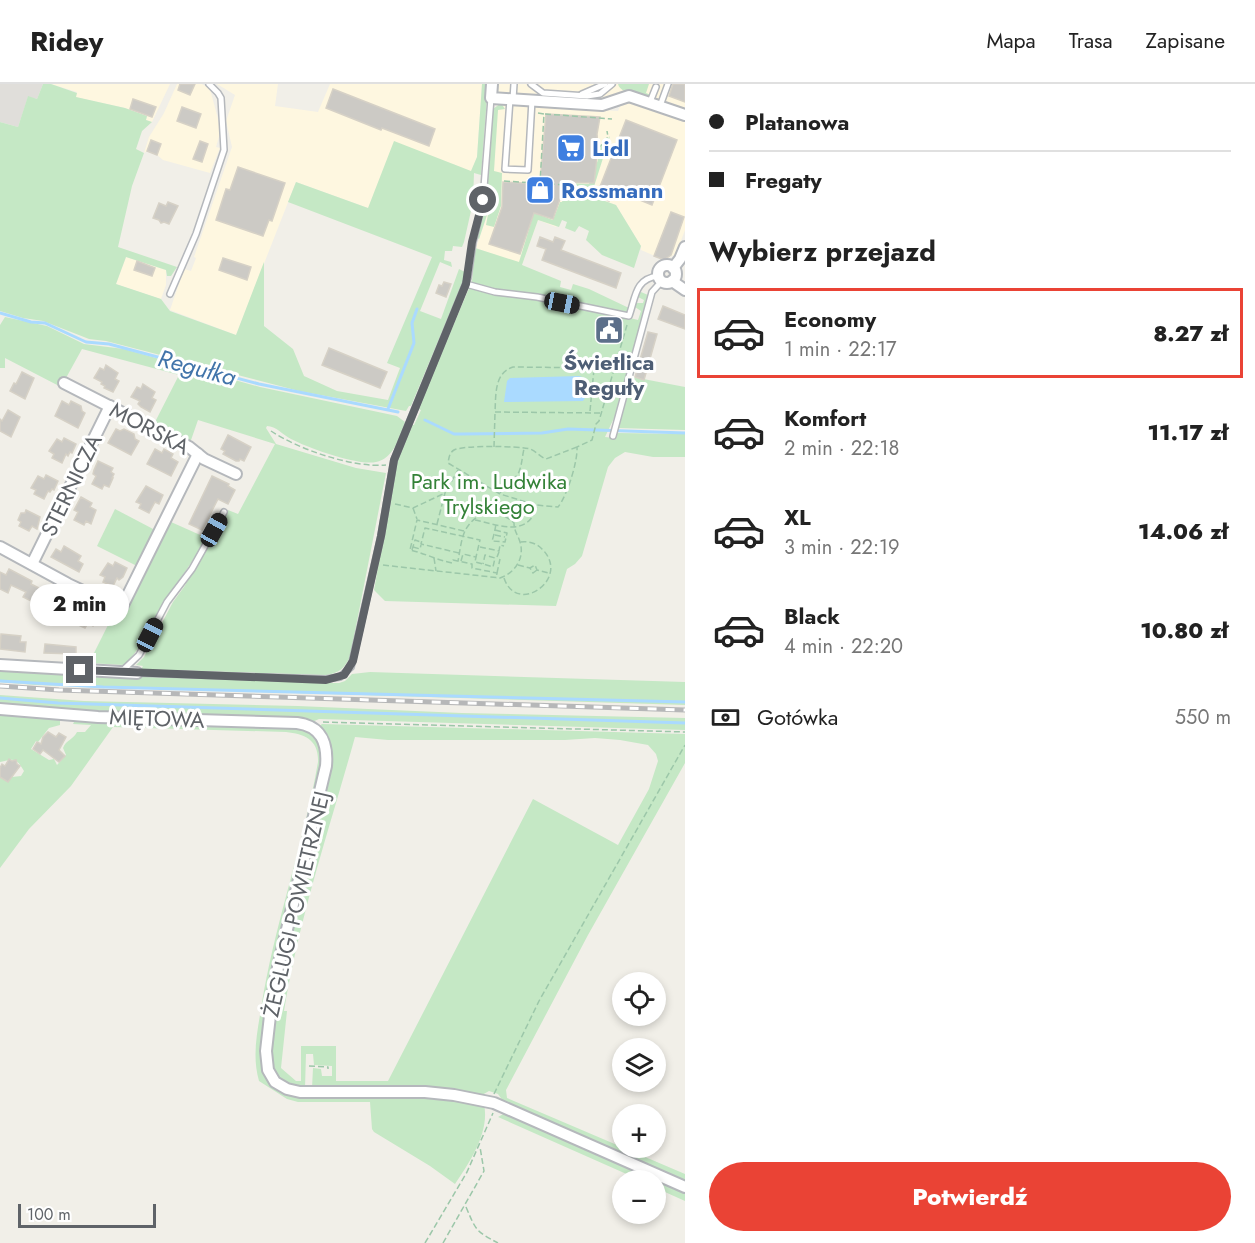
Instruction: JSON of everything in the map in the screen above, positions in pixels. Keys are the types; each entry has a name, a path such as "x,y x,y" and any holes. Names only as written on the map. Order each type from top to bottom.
{"street":[{"path":"492,84 491,98 602,105 621,98 633,97 685,115"},
{"path":"673,268 685,247"},
{"path":"673,268 663,266 659,270 664,279 685,290"},
{"path":"664,279 675,274 673,268"},
{"name":"MORSKA","path":"64,382 204,459 236,474"},
{"name":"STERNICZA","path":"32,564 110,406"},
{"path":"0,547 121,609 198,454"},
{"path":"0,665 137,672"},
{"name":"MIĘTOWA","path":"0,709 98,717 297,723 313,728"},
{"name":"ŻEGLUGI POWIETRZNEJ","path":"313,728 321,735 326,747 326,770 272,998 266,1051 268,1070 275,1082 280,1086 300,1092 425,1092 494,1103 685,1188"}],"lane":[{"path":"170,294 196,234 224,150 221,98 209,84"},
{"path":"514,84 505,169 528,170 532,100"},
{"path":"531,84 541,93 580,96 600,94 613,84 621,98"},
{"path":"580,96 605,84"},
{"path":"655,104 668,84"},
{"path":"655,104 656,87"},
{"path":"137,672 326,680 340,677 348,672 353,661 375,564 393,464 466,284 472,242 483,200 491,98"},
{"path":"466,284 495,292 537,297 629,316 641,282 648,277 664,279"},
{"path":"613,436 652,290 664,279"},
{"path":"121,672 140,655 167,602 192,569 224,512"}],"path":[{"path":"531,113 612,118"},
{"path":"540,183 544,114"},
{"path":"598,149 608,137 607,131"},
{"path":"504,181 566,185 561,201"},
{"path":"577,447 571,476 560,504 556,507 538,505 500,494 448,463 449,456 454,451 472,447 531,449 546,459 590,441 601,413 629,316"},
{"path":"494,447 495,412 501,373 509,368 614,369"},
{"path":"590,412 594,368"},
{"path":"495,412 601,413"},
{"path":"271,431 298,447 325,455 360,464 393,464"},
{"path":"500,494 506,484 518,474 524,449"},
{"path":"437,525 445,493 458,470"},
{"path":"386,501 413,507 445,493"},
{"path":"474,519 514,528 531,520 538,505"},
{"path":"413,507 417,520 410,550 413,549 452,564 453,560 472,564 472,568 497,573"},
{"path":"375,564 496,579 504,577 517,565 520,556 520,542 514,524 508,518 495,513 474,519 465,531 459,562"},
{"path":"417,520 465,531"},
{"path":"495,530 507,533 505,542 492,541 496,524"},
{"path":"413,549 420,549 425,528 480,540 475,562 493,567 495,558 485,555 483,564"},
{"path":"498,542 501,532"},
{"path":"494,535 506,538"},
{"path":"413,549 415,540 460,553"},
{"path":"504,577 507,585 513,591 529,594 543,586 550,573 550,563 544,550 532,542 520,542"},
{"path":"496,579 500,545 504,546"},
{"path":"479,546 499,551"},
{"path":"459,562 463,554 476,557"},
{"path":"435,557 436,571"},
{"path":"517,565 530,568 535,565 537,570"},
{"path":"530,568 533,573 537,570 550,573"},
{"path":"313,728 322,722 685,732"},
{"path":"424,1243 480,1146 493,1115 494,1092 539,1001 685,745"},
{"path":"309,1066 328,1067 328,1069"},
{"path":"443,1243 484,1171 480,1146"},
{"path":"466,1206 474,1226 481,1234 498,1243"}],"shaded area":[{"path":"0,84 43,84 37,99 28,97 18,127 0,122"},
{"path":"51,84 170,84 152,122 146,120 147,116 125,108 75,97 77,92"},
{"path":"177,84 202,84 210,89 221,130 216,147 220,148 210,173 163,160 147,151 144,153 149,137 164,113"},
{"path":"217,84 278,84 275,106 318,112 330,84 482,84 477,157 471,172 453,164 368,208 296,182 236,335 170,310 184,269 191,271 196,258 194,257 232,147 226,121 235,95"},
{"path":"499,84 629,84 626,92 597,101 498,94"},
{"path":"644,84 685,84 685,111 641,94"},
{"path":"626,101 685,122 685,230 676,254 664,260 641,250 641,246 616,205 571,189 556,227 538,220 522,265 476,248 491,204 497,104 618,111 622,102"},
{"path":"126,257 166,270 166,285 161,299 116,284"}],"green space":[{"path":"43,84 51,84 77,93 76,97 125,108 147,116 146,120 152,122 142,131 136,149 144,153 132,186 118,247 177,267 171,276 167,276 166,270 126,257 116,284 161,299 170,311 236,335 264,262 264,326 293,349 304,376 337,391 388,400 400,368 387,363 432,257 288,202 296,182 368,208 394,141 471,171 477,157 482,84 488,84 481,175 474,173 473,202 464,242 462,247 453,246 452,251 445,251 444,260 451,262 452,267 440,262 420,311 441,319 459,269 465,272 465,277 411,406 406,411 299,391 106,341 89,339 43,321 0,311 0,122 18,127 28,96 37,99"},
{"path":"618,84 649,84 646,93 651,95 649,97 626,92"},
{"path":"501,103 505,109 498,110 494,171 502,173 501,206 494,227 486,225 489,209 479,239 477,238 486,204 493,109"},
{"name":"Park im. Ludwika Trylskiego","path":"610,136 591,196 616,205 641,246 634,268 602,255 586,240 589,231 579,226 575,232 565,228 567,222 562,220 559,227 538,220 522,265 561,281 560,287 571,290 573,284 589,289 629,308 626,317 638,320 641,311 635,307 636,303 643,303 644,300 638,297 641,292 648,295 615,416 605,437 615,438 617,433 685,434 685,457 653,457 625,452 615,458 608,467 582,556 567,569 556,606 385,601 374,590 396,465 411,425 414,425 421,410 418,409 472,281 475,248 519,262 534,213 553,220 568,183 589,184 598,160 598,150"},
{"path":"5,317 47,326 84,344 124,349 260,387 397,416 405,422 392,452 382,460 368,463 346,459 309,447 273,427 267,426 266,428 276,444 356,468 386,473 350,657 338,672 326,675 141,669 143,666 136,665 144,657 173,602 228,510 238,514 275,444 198,420 190,443 154,424 179,375 82,349 61,387 5,358 5,368 0,368 0,325"},
{"path":"633,377 685,387 685,430 618,428"},
{"path":"115,509 155,530 137,566 97,546"},
{"path":"171,522 207,538 131,658 124,665 89,663 109,623 107,610 124,617"},
{"path":"0,669 46,673 321,683 339,683 352,674 370,672 685,682 685,705 35,685 0,682"},
{"path":"0,695 84,701 685,718 685,730 319,719 312,722 286,717 109,713 0,705"},
{"path":"0,713 60,718 60,725 49,728 31,749 49,760 54,759 57,765 66,755 63,748 66,743 77,732 85,732 91,725 73,724 75,720 297,727 314,736 321,749 323,762 262,1057 279,1090 423,1096 484,1104 485,1115 481,1136 455,1184 374,1132 370,1102 298,1102 287,1099 259,1081 256,1054 258,1027 273,946 312,793 318,762 318,754 313,743 299,734 286,732 113,727 71,786 29,829 0,868 0,777 8,782 12,777 21,776 24,771 15,760 0,762"},
{"path":"322,724 685,734 685,763 588,935 506,1090 507,1098 612,1143 612,1150 503,1101 498,1094 489,1091 482,1095 312,1088 313,1068 321,1069 322,1076 332,1076 332,1066 314,1065 313,1054 306,1054 305,1088 293,1087 277,1079 270,1062 274,1006 331,753 328,739 318,727","holes":["355,737 388,740 595,738 620,740 648,745 656,754 658,761 649,789 618,845 533,799 388,1081 336,1081 336,1046 301,1046 301,1081 296,1081 281,1068 287,1011 284,1011 290,976 306,907"]},
{"path":"507,1112 638,1170 617,1170 498,1117"},
{"path":"630,1158 648,1158 685,1174 685,1183 666,1174 666,1170 656,1170"},
{"path":"666,1183 685,1191 685,1201 666,1192"}],"water":[{"path":"579,376 585,378 583,401 504,402 507,381 510,378"}],"building":[{"path":"180,84 195,84 190,95 178,90"},
{"path":"673,84 685,84 685,102 669,96"},
{"path":"333,89 435,129 429,146 326,108"},
{"path":"133,99 156,107 152,117 130,109"},
{"path":"182,107 201,114 196,128 177,121"},
{"path":"546,114 600,117 594,183 566,182 553,219 534,213 520,254 489,244 502,207 503,182 540,184"},
{"path":"626,120 677,140 652,205 613,189 609,201 596,197"},
{"path":"151,140 161,144 157,155 147,151"},
{"path":"200,141 208,144 202,162 193,159"},
{"path":"238,167 285,183 272,221 269,220 263,236 216,220 226,189 230,190"},
{"path":"168,202 178,206 169,224 161,223 153,218 159,203 166,206"},
{"path":"671,212 684,217 671,255 664,260 654,256"},
{"path":"540,237 553,242 555,237 565,241 561,250 621,273 616,288 542,260 546,249 537,246"},
{"path":"223,258 251,267 247,280 219,270"},
{"path":"137,261 155,268 152,276 134,270"},
{"path":"444,282 451,284 446,297 436,293 439,285 442,286"},
{"path":"663,306 685,315 685,329 658,319"},
{"name":"Świetlica Reguły","path":"602,319 620,325 615,341 597,336"},
{"path":"648,332 657,334 644,380 635,377"},
{"path":"329,348 387,372 380,388 322,365"},
{"path":"106,365 118,373 115,379 119,381 113,392 104,388 102,382 94,378 100,368 104,370"},
{"path":"22,372 34,378 25,399 10,391"},
{"path":"143,384 155,392 152,398 156,400 150,412 138,404 140,401 131,397 137,387 141,389"},
{"path":"62,401 69,405 71,401 81,406 85,413 78,428 55,416"},
{"path":"8,410 20,417 11,437 0,431 0,419 2,421"},
{"path":"116,429 120,431 124,429 134,434 135,439 139,441 131,455 108,443"},
{"path":"228,435 251,447 244,461 240,459 236,461 223,454 225,451 221,449"},
{"path":"64,438 76,444 72,453 70,452 68,456 66,454 62,463 52,458 54,454 49,451 57,439 62,442"},
{"path":"155,449 162,453 164,449 173,454 171,458 178,462 171,476 147,464"},
{"path":"98,461 113,468 111,472 114,474 109,487 104,485 102,489 92,484 96,476 93,474"},
{"path":"46,475 58,481 54,490 48,491 44,499 34,494 36,490 31,488 38,476 44,479"},
{"path":"212,476 229,484 228,486 235,490 228,504 218,499 202,530 189,524"},
{"path":"146,486 163,495 159,504 155,502 149,513 139,508 141,504 136,502"},
{"path":"81,497 92,503 90,507 96,510 91,524 86,521 84,525 74,520 78,512 74,510"},
{"path":"26,510 40,517 37,529 32,526 29,531 19,526 21,522 18,520 21,513 25,513"},
{"path":"64,546 81,556 78,561 83,564 79,572 51,557 56,549 61,552"},
{"path":"115,562 127,568 123,577 119,580 117,578 113,586 103,582 105,577 100,575 108,563 113,566"},
{"path":"9,569 53,595 49,603 43,600 41,606 23,597 26,592 11,585 8,593 0,589 0,572 6,575"},
{"path":"69,603 97,617 93,626 88,623 85,628 67,620 70,614 65,612"},
{"path":"1,634 21,636 20,642 26,642 25,652 0,649"},
{"path":"45,644 76,647 76,654 44,653"},
{"path":"48,732 56,737 59,733 66,737 59,750 65,756 59,762 43,750 40,754 33,749 37,742 41,744"},
{"path":"9,759 16,760 20,766 8,782 0,777 0,768 2,764 5,766"}],"waterway":[{"path":"388,409 414,343 412,323 417,309"},
{"name":"Regułka","path":"0,313 31,322 45,323 86,342 109,344 259,384 398,412"},
{"name":"Regułka","path":"425,420 454,434 542,433 568,429 685,433"},
{"path":"0,681 103,687 685,702"},
{"path":"0,698 58,703 685,723"}],"railway":[{"path":"0,686 59,690 685,710"}],"place":[{"name":"Lidl","path":"571,148"},
{"name":"Rossmann","path":"540,190"},
{"name":"Świetlica Reguły","path":"609,330"}],"route":[{"path":"80,670 326,680 340,677 348,672 357,648 381,536 394,460 469,276 472,242 483,200"}]}
